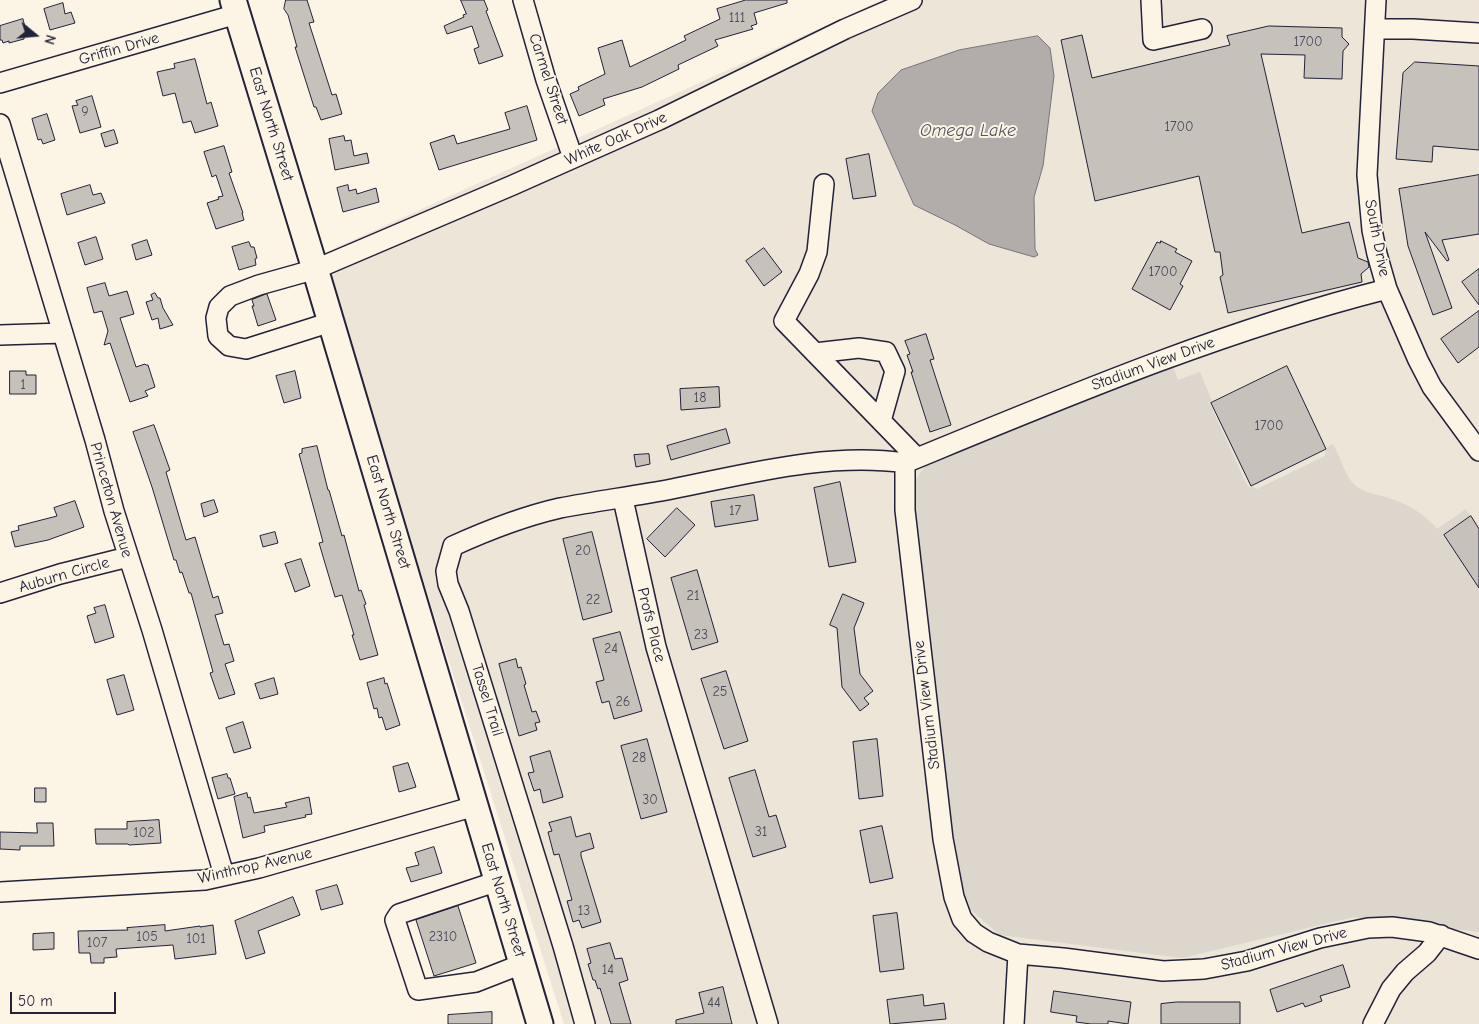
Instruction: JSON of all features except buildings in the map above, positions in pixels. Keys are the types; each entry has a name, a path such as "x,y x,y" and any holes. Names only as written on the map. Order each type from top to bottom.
{"main road":[{"name":"East North Street","path":"235,7 316,270 540,1024"}],"street":[{"name":"Carmel Street","path":"523,0 546,80 573,158"},
{"name":"White Oak Drive","path":"331,322 246,350 229,346 218,336 216,318 220,306 230,296 259,285 316,270 513,186 659,120 844,28 912,0"},
{"path":"1151,0 1153,40 1202,29"},
{"name":"South Drive","path":"1376,0 1367,175 1372,230 1377,254 1388,289 1418,360 1432,387 1479,451"},
{"name":"Griffin Drive","path":"0,83 235,7"},
{"path":"1375,29 1479,33"},
{"name":"Princeton Avenue","path":"0,124 224,875"},
{"path":"824,184 817,252 809,274 784,321 881,421 911,460"},
{"name":"Stadium View Drive","path":"1388,289 1312,310 1181,352 1043,405 911,460 904,501 920,653 943,839 952,890 962,920 974,933 988,942 1018,954 1162,971 1186,971 1247,961 1320,938 1368,928 1399,928 1429,932 1479,949"},
{"path":"0,335 62,333"},
{"path":"815,353 859,348 886,352 895,371 881,421"},
{"path":"622,498 803,464 862,460 911,460"},
{"name":"Tassel Trail","path":"585,1024 563,946 460,611 448,584 446,571 453,546 483,532 559,509 622,498"},
{"name":"Profs Place","path":"622,498 656,647 768,1024"},
{"name":"Auburn Circle","path":"0,594 60,574 128,557"},
{"name":"Winthrop Avenue","path":"0,892 205,880 259,868 475,806"},
{"path":"498,881 399,914 396,920 418,990 476,982 522,964"},
{"path":"1373,1024 1391,989 1441,936"},
{"path":"1014,1024 1018,954"}],"shaded area":[{"path":"882,0 1479,0 1479,1024 564,1024 320,255"},
{"path":"1172,364 1178,380 1200,372 1212,401 1209,402 1248,487 1251,486 1257,489 1325,456 1326,449 1332,444 1351,481 1359,488 1409,506 1422,514 1437,529 1466,509 1479,529 1479,932 1354,917 1182,958 1000,935 958,899 911,487 925,466"}],"water":[{"name":"Omega Lake","path":"1038,36 1050,48 1054,76 1043,166 1034,197 1035,249 1038,255 1034,257 989,244 914,205 872,111 878,93 901,70 959,50"}]}
